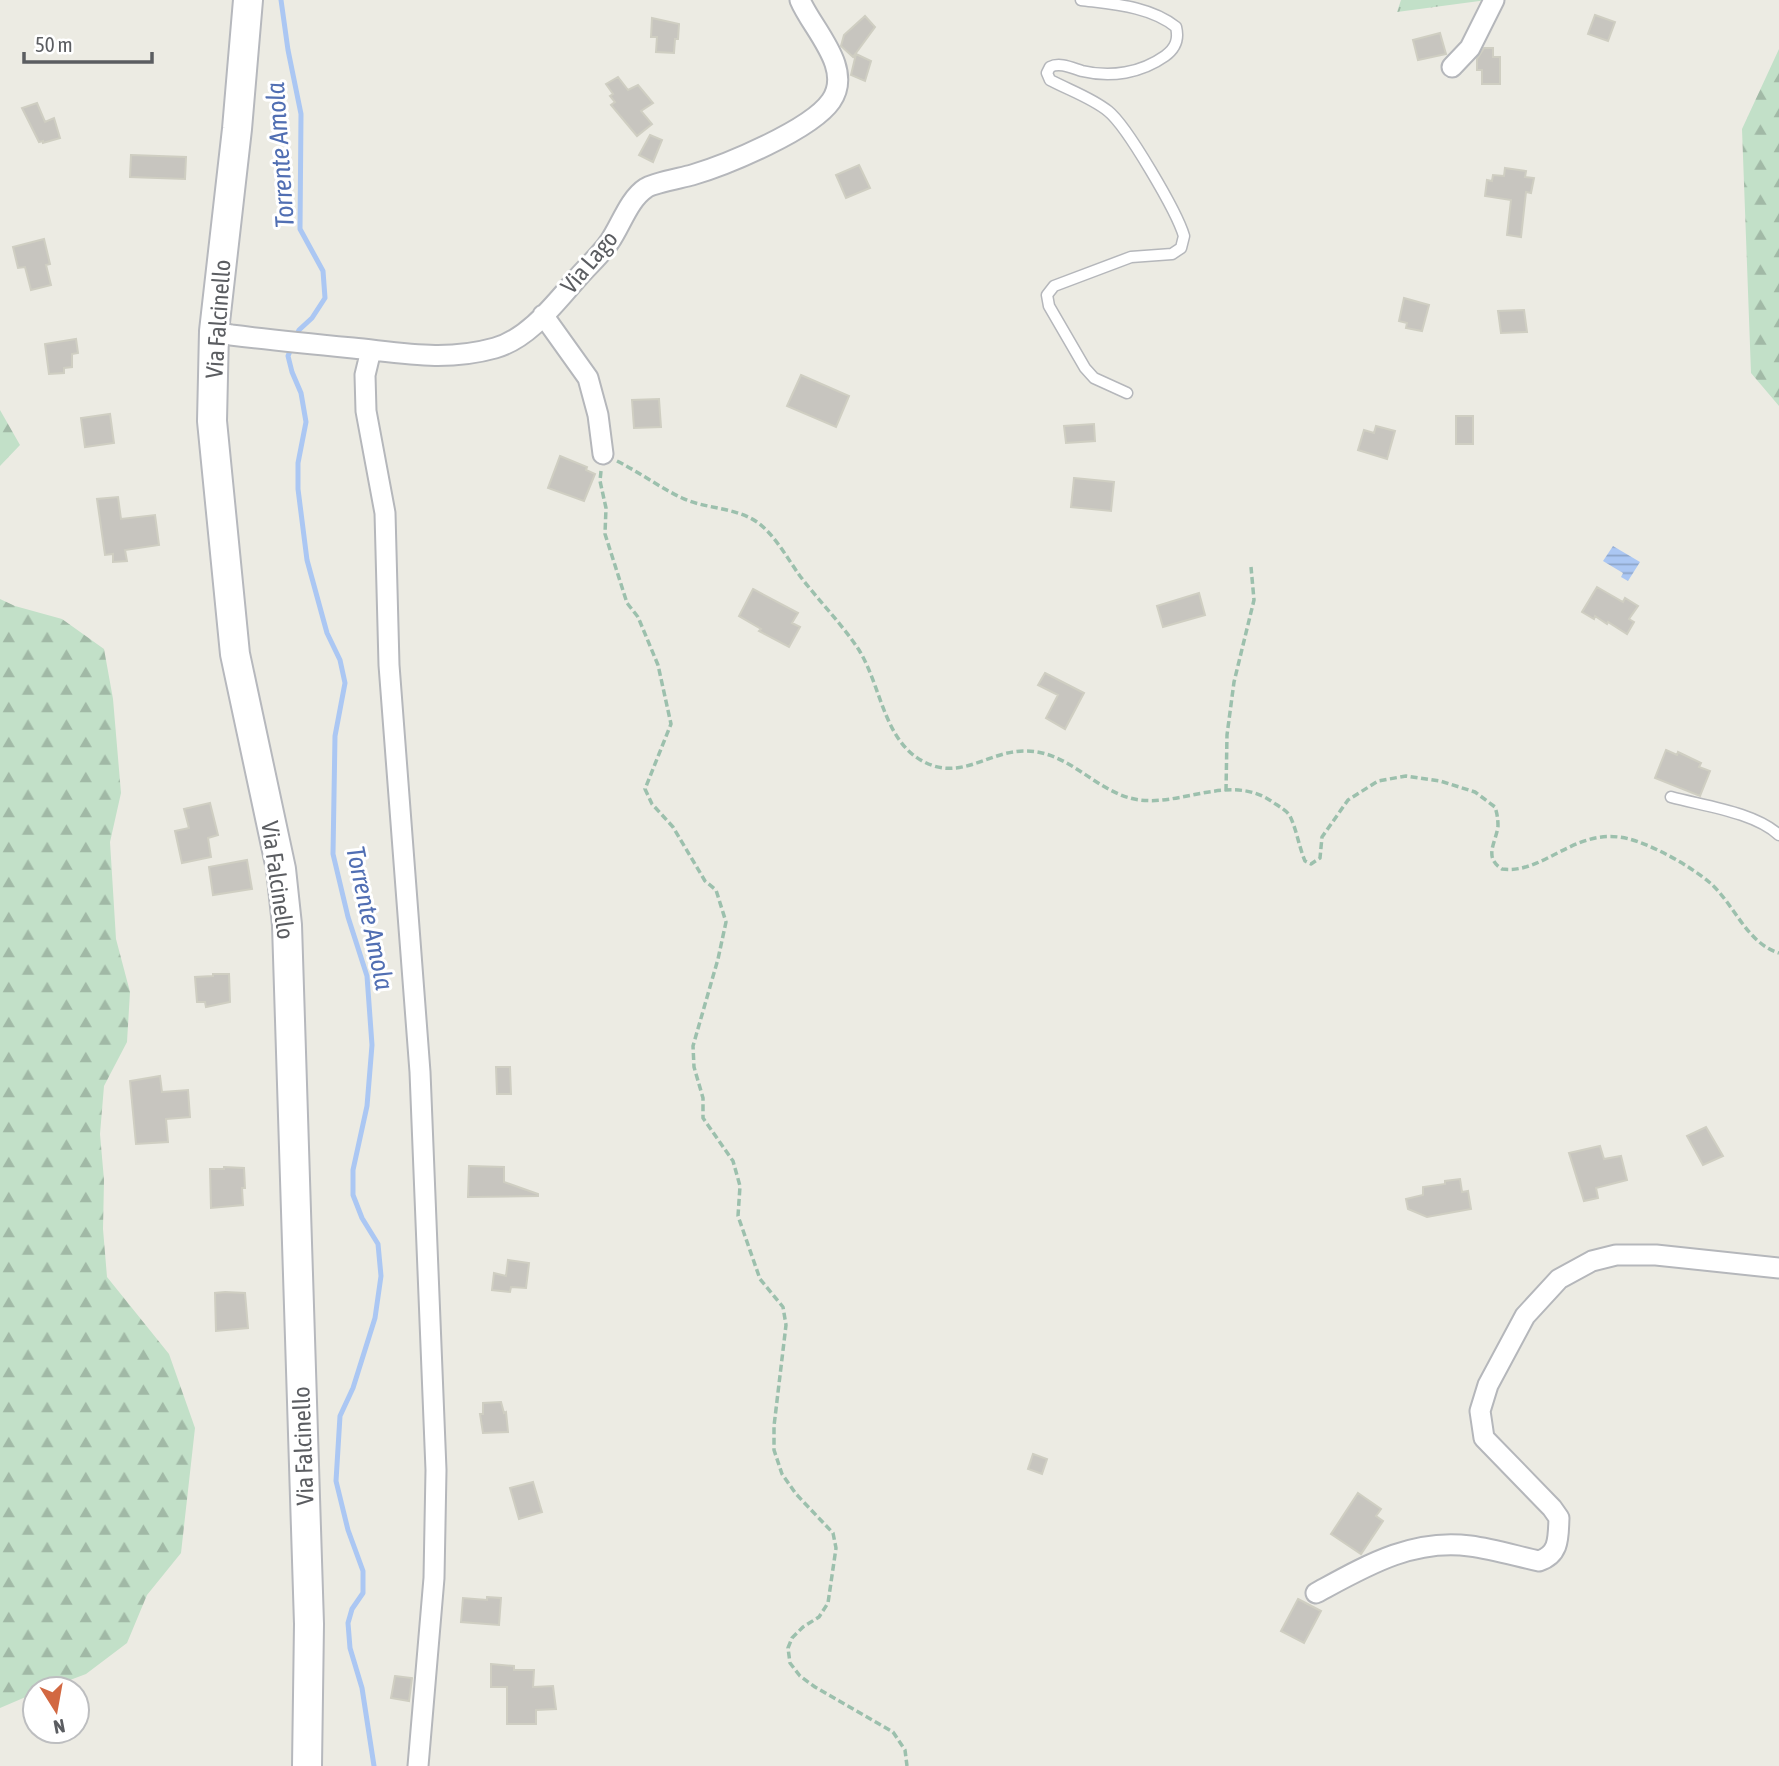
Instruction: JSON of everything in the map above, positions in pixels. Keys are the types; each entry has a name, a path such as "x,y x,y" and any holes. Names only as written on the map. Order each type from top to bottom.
{"street":[{"name":"Via Falcinello","path":"248,0 222,333 212,421 235,654 281,869 287,925 309,1624 307,1766"},
{"name":"Via Lago","path":"222,333 426,357 475,353 498,347 517,337 543,315 609,242 631,204 646,188 726,164 801,126 820,114 832,100 837,83 834,62 800,0"},
{"path":"1452,67 1470,48 1494,0"},
{"path":"543,315 588,378 596,404 603,454"},
{"path":"363,349 366,411 385,513 389,665 420,1072 436,1470 434,1578 418,1766"},
{"path":"1316,1593 1369,1564 1406,1550 1450,1545 1470,1546 1539,1561 1549,1558 1555,1550 1559,1518 1484,1438 1480,1410 1488,1385 1525,1316 1559,1279 1592,1261 1616,1255 1656,1255 1779,1268"}],"lane":[{"path":"1081,0 1119,4 1159,17 1176,27 1177,34 1176,43 1170,52 1151,66 1134,72 1086,72 1058,64 1051,67 1047,73 1050,80 1106,109 1119,122 1166,199 1184,236 1181,248 1172,254 1131,257 1054,286 1047,295 1049,306 1085,368 1094,378 1127,393"},
{"path":"1671,797 1751,818 1772,828 1779,835"}],"path":[{"path":"907,1766 905,1751 894,1732 815,1687 800,1676 790,1663 788,1648 792,1637 819,1617 828,1603 836,1548 833,1533 796,1494 782,1474 774,1450 774,1426 786,1325 783,1307 760,1279 738,1216 740,1186 733,1161 703,1118 703,1098 694,1067 693,1046 719,959 726,922 716,890 705,881 673,827 652,804 645,789 671,724 658,665 638,617 627,603 605,534 606,508 600,481 603,454 683,499 757,522 776,541 860,651 898,739 913,756 935,766 957,768 978,765 996,755 1025,750 1042,753 1074,766 1111,792 1134,800 1165,802 1193,793 1247,792 1268,799 1289,814 1305,862 1311,864 1320,858 1322,837 1348,800 1378,781 1406,776 1455,785 1475,792 1495,807 1497,827 1491,854 1502,869 1520,869 1573,845 1604,835 1631,839 1664,854 1709,882 1754,937 1770,951 1779,953"},
{"path":"1226,791 1227,735 1234,681 1254,600 1251,566"}],"green space":[{"path":"1401,0 1487,0 1397,12"},
{"path":"1779,49 1779,406 1751,373 1742,129"},
{"path":"0,410 20,445 0,466"},
{"path":"0,599 62,619 104,649 113,699 121,793 110,842 116,939 130,992 127,1042 104,1086 100,1134 107,1277 169,1354 195,1428 181,1553 147,1595 127,1643 83,1675 21,1675 21,1699 0,1708"}],"water":[{"path":"1613,546 1640,562 1628,581 1621,577 1623,573 1603,561"}],"building":[{"path":"1595,15 1615,22 1608,41 1588,34"},
{"path":"865,16 875,27 853,57 841,46 844,35"},
{"path":"652,18 679,24 674,53 656,52 657,37 651,37"},
{"path":"1440,33 1446,54 1418,60 1413,40"},
{"path":"1484,48 1493,48 1493,57 1500,57 1500,84 1482,84 1482,70 1477,70 1477,59"},
{"path":"856,54 871,61 865,81 851,75"},
{"path":"618,77 628,90 638,85 653,103 641,111 652,124 637,136 611,105 615,102 606,84"},
{"path":"37,103 45,122 54,118 60,138 39,142 22,108"},
{"path":"650,135 662,140 653,162 639,155"},
{"path":"131,155 186,157 185,179 130,177"},
{"path":"859,165 870,188 846,198 836,175"},
{"path":"1505,168 1526,171 1525,177 1534,178 1531,193 1526,192 1521,237 1507,235 1511,200 1485,196 1487,180 1492,181 1493,175 1504,176"},
{"path":"44,239 50,264 46,265 51,285 31,290 25,267 18,268 13,247"},
{"path":"1404,298 1429,305 1422,331 1406,328 1407,323 1399,321"},
{"path":"1524,310 1527,332 1501,333 1498,311"},
{"path":"76,339 78,353 72,354 72,367 64,368 64,373 49,374 45,344"},
{"path":"801,375 849,396 836,427 787,406"},
{"path":"659,399 661,427 634,428 632,400"},
{"path":"110,414 114,443 85,447 81,418"},
{"path":"1456,416 1473,416 1473,444 1456,444"},
{"path":"1094,424 1095,441 1066,443 1064,426"},
{"path":"1376,426 1395,431 1387,459 1358,450 1364,430 1374,433"},
{"path":"560,456 587,467 586,470 595,474 584,501 548,488"},
{"path":"1074,478 1114,482 1111,511 1071,507"},
{"path":"118,497 121,519 155,515 159,545 125,550 127,561 113,562 113,554 105,555 97,499"},
{"path":"1597,587 1623,602 1625,598 1638,606 1629,619 1634,622 1627,634 1608,622 1607,624 1595,616 1594,619 1582,612"},
{"path":"753,589 798,613 792,623 800,627 789,647 759,631 761,629 739,616"},
{"path":"1199,593 1205,615 1163,627 1157,606"},
{"path":"1045,673 1084,693 1065,729 1046,718 1058,695 1038,685"},
{"path":"1666,750 1677,755 1678,752 1701,763 1699,767 1710,771 1700,796 1655,778"},
{"path":"210,803 218,835 208,838 211,857 182,863 175,831 189,828 184,809"},
{"path":"247,860 252,889 213,895 209,867"},
{"path":"229,974 230,1002 206,1007 205,1002 197,1002 195,977"},
{"path":"496,1067 510,1067 511,1094 497,1094"},
{"path":"160,1076 162,1092 188,1090 190,1117 166,1119 168,1142 136,1144 130,1081"},
{"path":"1706,1127 1723,1156 1703,1165 1687,1136"},
{"path":"1600,1146 1604,1159 1621,1156 1627,1180 1596,1188 1598,1198 1584,1201 1569,1153"},
{"path":"469,1166 504,1167 504,1182 538,1196 468,1197"},
{"path":"244,1168 243,1205 211,1208 210,1169"},
{"path":"1460,1179 1462,1192 1468,1191 1471,1209 1427,1217 1408,1209 1406,1199 1423,1195 1423,1187"},
{"path":"508,1260 529,1263 526,1288 511,1287 510,1292 492,1290 494,1273 506,1276"},
{"path":"215,1293 245,1293 248,1328 216,1331"},
{"path":"501,1402 504,1413 506,1412 508,1432 483,1433 480,1414 483,1414 483,1403"},
{"path":"1033,1454 1047,1459 1042,1474 1028,1469"},
{"path":"533,1482 542,1512 519,1519 510,1488"},
{"path":"1358,1493 1381,1509 1376,1516 1383,1521 1361,1554 1331,1534"},
{"path":"487,1597 501,1598 499,1625 461,1622 463,1598 487,1600"},
{"path":"1298,1599 1321,1611 1304,1643 1281,1631"},
{"path":"491,1664 514,1666 514,1670 534,1670 533,1687 553,1686 556,1709 536,1710 536,1724 507,1724 507,1687 491,1687"},
{"path":"395,1676 412,1678 409,1701 391,1698"}],"waterway":[{"name":"Torrente Amola","path":"281,0 301,114 300,229 323,271 325,298 296,337"},
{"name":"Torrente Amola","path":"292,346 288,356 301,393 306,422 298,463 298,489 307,560 327,633 340,660 345,683 335,736 333,854 348,917 367,976 372,1045 367,1106 353,1170 353,1195 362,1218 378,1244 381,1276 375,1318 353,1388 340,1416 336,1481 348,1530 363,1571 363,1593 352,1609 348,1623 350,1648 362,1688 374,1766"}]}
